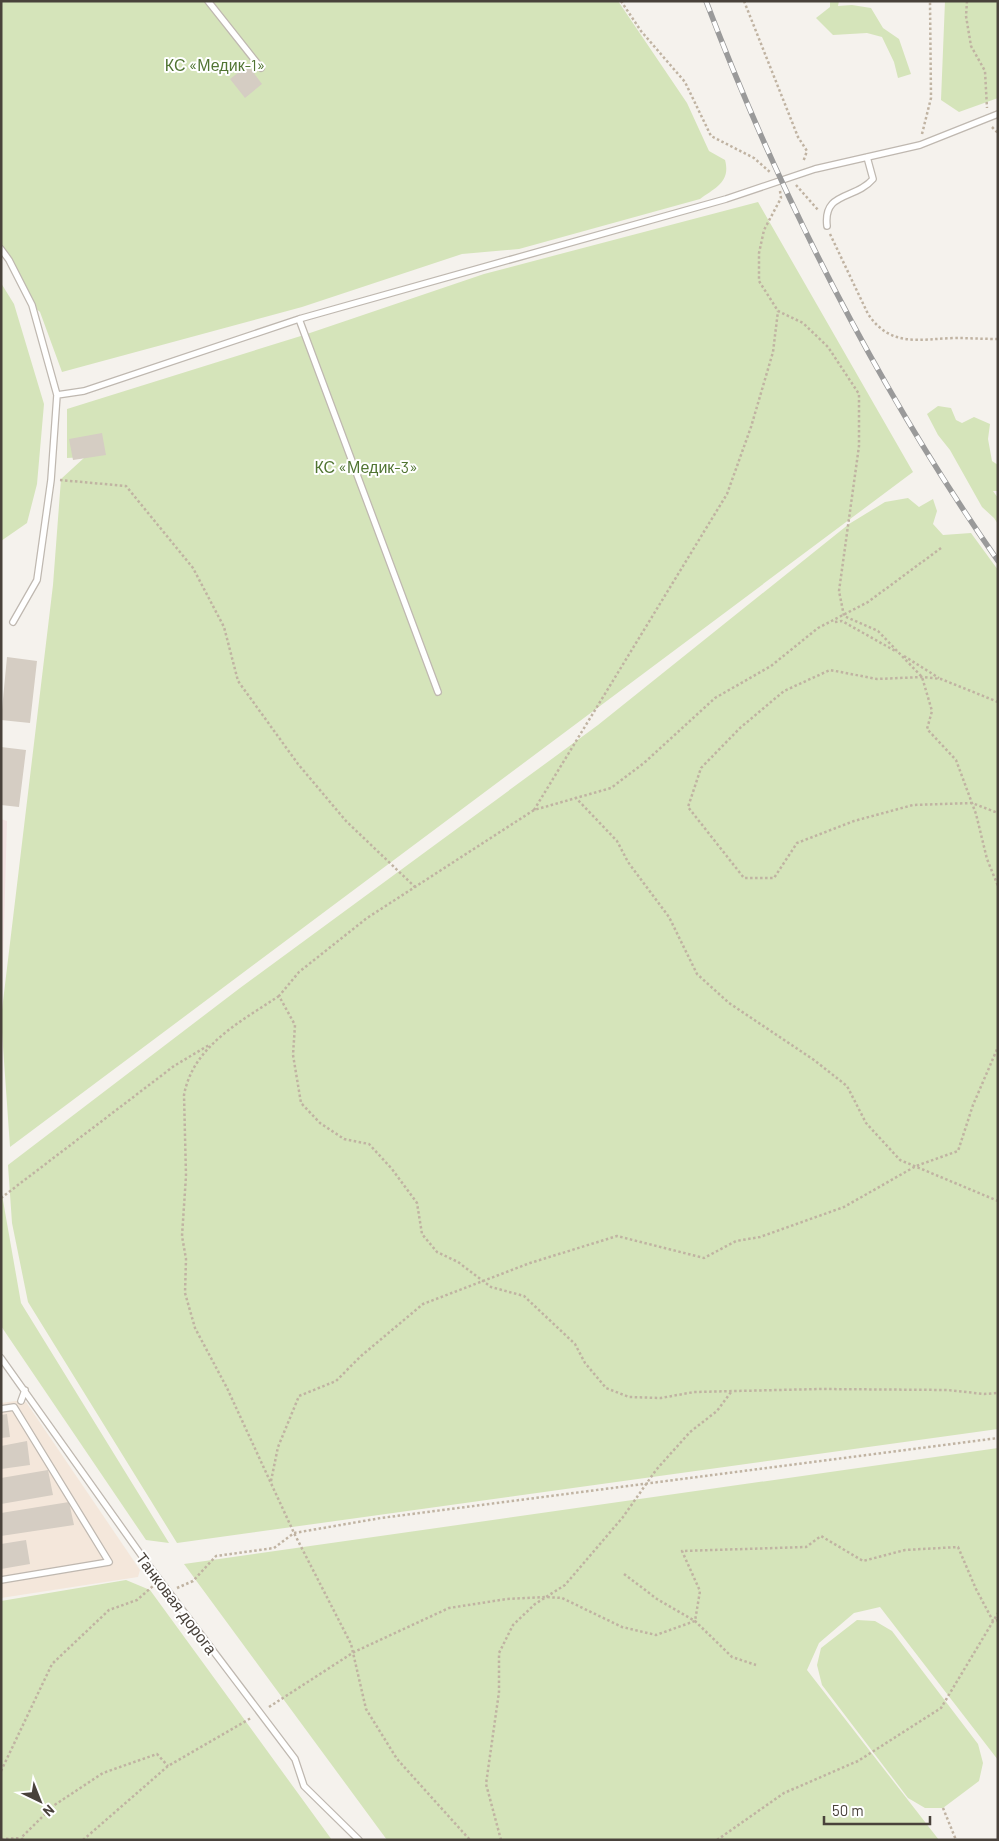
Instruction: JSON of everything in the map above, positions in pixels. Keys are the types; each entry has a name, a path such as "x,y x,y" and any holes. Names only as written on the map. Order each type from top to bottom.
{"lane":[{"path":"208,1 261,68"},
{"path":"57,395 84,391 299,319 726,199 790,178 866,157 920,145 998,114"},
{"path":"827,226 826,214 829,206 860,189 873,179 866,157"},
{"path":"1,250 10,260 32,305 57,395 51,480 37,580 13,622"},
{"path":"299,319 438,692"},
{"name":"Танковая дорога","path":"1,1358 168,1591 295,1758 304,1786 358,1840"},
{"path":"21,1401 25,1390"},
{"path":"1,1409 14,1407 109,1562 1,1580"}],"path":[{"path":"622,1 641,31 685,82 711,136 754,158 781,181 781,198 764,230 759,253 759,281 778,311 803,323 828,347 860,394 859,446 839,591 844,616"},
{"path":"744,1 798,137 807,151 802,163"},
{"path":"920,145 931,98 930,1"},
{"path":"967,1 966,16 971,46 985,71 988,117"},
{"path":"790,178 814,205 827,226 868,314 884,332 912,341 955,338 998,339"},
{"path":"534,810 727,494 751,428 773,352 778,311"},
{"path":"51,480 126,486 193,568 224,628 238,681 298,764 346,821 415,887"},
{"path":"1,1198 174,1066 213,1043 279,996 299,972 367,918 534,810 611,788 644,763 715,698 771,666 818,628 868,602 941,548"},
{"path":"844,616 878,631 922,677 932,711 927,728 956,760 972,803 987,859 998,886"},
{"path":"830,622 842,621 941,679 998,702"},
{"path":"941,679 922,677 877,679 830,670 784,691 740,728 701,768 688,807 744,878 774,878 797,844 854,821 912,805 972,803 998,813"},
{"path":"575,797 618,841 628,862 669,918 697,974 729,1003 814,1060 846,1086 866,1123 900,1160 998,1201"},
{"path":"279,996 295,1025 293,1055 301,1103 320,1123 344,1140 369,1144 392,1169 417,1203 422,1234 437,1252 458,1262 491,1287 524,1296 575,1344 585,1364 606,1388 629,1397 660,1398 694,1392 948,1390 984,1394 998,1393"},
{"path":"213,1043 196,1061 186,1082 184,1095 186,1176 182,1236 186,1259 185,1293 194,1328 227,1388 294,1533 354,1652 366,1709 397,1759 470,1840"},
{"path":"271,1481 278,1447 299,1396 336,1381 361,1356 423,1304 482,1280 617,1236 704,1258 736,1241 760,1237 844,1207 916,1166 958,1151 973,1105 998,1047"},
{"path":"501,1840 486,1784 499,1692 499,1653 513,1625 546,1597 565,1585 623,1517 656,1470 684,1438 717,1411 731,1392"},
{"path":"1,1771 52,1664 109,1610 137,1600 151,1586 168,1591 194,1581 216,1556 274,1548 294,1533 381,1518 998,1438"},
{"path":"695,1621 700,1591 682,1551 806,1547 822,1536 863,1561 905,1550 958,1547 976,1589 993,1621"},
{"path":"624,1574 657,1600 695,1621 732,1657 756,1665"},
{"path":"83,1840 168,1766 260,1712 354,1652 449,1608 507,1599 546,1597 562,1598 622,1627 656,1635 695,1621"},
{"path":"717,1840 784,1792 858,1761 941,1708 998,1613"},
{"path":"993,1621 998,1620"},
{"path":"1,1839 22,1839 54,1806 103,1773 156,1754 168,1766"},
{"path":"943,1808 956,1840"}],"shaded area":[{"path":"1,819 7,821 1,1033"},
{"path":"26,1402 140,1570 138,1577 1,1598 1,1403"}],"green space":[{"name":"КС «Медик-1»","path":"1,1 618,1 687,103 709,151 725,160 726,174 716,188 700,199 519,249 462,254 302,307 62,372 40,312 32,305 1,249"},
{"path":"830,1 839,1 838,6 852,5 871,8 883,28 899,39 911,74 898,78 894,62 882,37 867,33 833,35 816,18 830,7"},
{"path":"945,1 998,1 998,98 959,112 941,100"},
{"name":"КС «Медик-3»","path":"758,202 913,472 10,1147 1,1018 53,585 61,479 85,457 67,458 67,409 304,335 484,274"},
{"path":"1,283 14,304 44,404 37,484 27,523 1,541"},
{"path":"938,406 951,408 956,420 962,423 974,417 990,424 988,439 992,461 998,465 998,491 993,491 998,498 998,524 982,507 927,414"},
{"path":"908,498 919,507 933,499 937,511 933,524 943,535 971,533 998,570 998,1429 177,1543 28,1302 12,1223 8,1165 240,988 598,725 849,524 885,502"},
{"path":"1,1189 21,1303 169,1543 146,1540 1,1326"},
{"path":"998,1448 998,1760 880,1607 854,1613 819,1643 807,1670 939,1840 387,1840 184,1564"},
{"path":"126,1580 150,1590 332,1840 1,1840 1,1601"},
{"path":"857,1620 875,1621 892,1631 978,1744 983,1763 979,1781 943,1808 925,1808 908,1798 822,1685 817,1665 821,1648"}],"building":[{"path":"248,65 262,84 245,98 230,79"},
{"path":"102,433 106,455 73,460 69,439"},
{"path":"7,657 37,661 30,723 1,720"},
{"path":"1,747 26,750 19,807 1,805"},
{"path":"7,1414 10,1437 1,1438 1,1415"},
{"path":"27,1441 30,1465 1,1469 1,1446"},
{"path":"48,1470 53,1495 1,1504 1,1478"},
{"path":"69,1502 74,1525 1,1536 1,1513"},
{"path":"26,1540 30,1564 1,1569 1,1544"}],"railway":[{"path":"706,1 766,147 799,219 835,290 912,428 998,561"}]}
